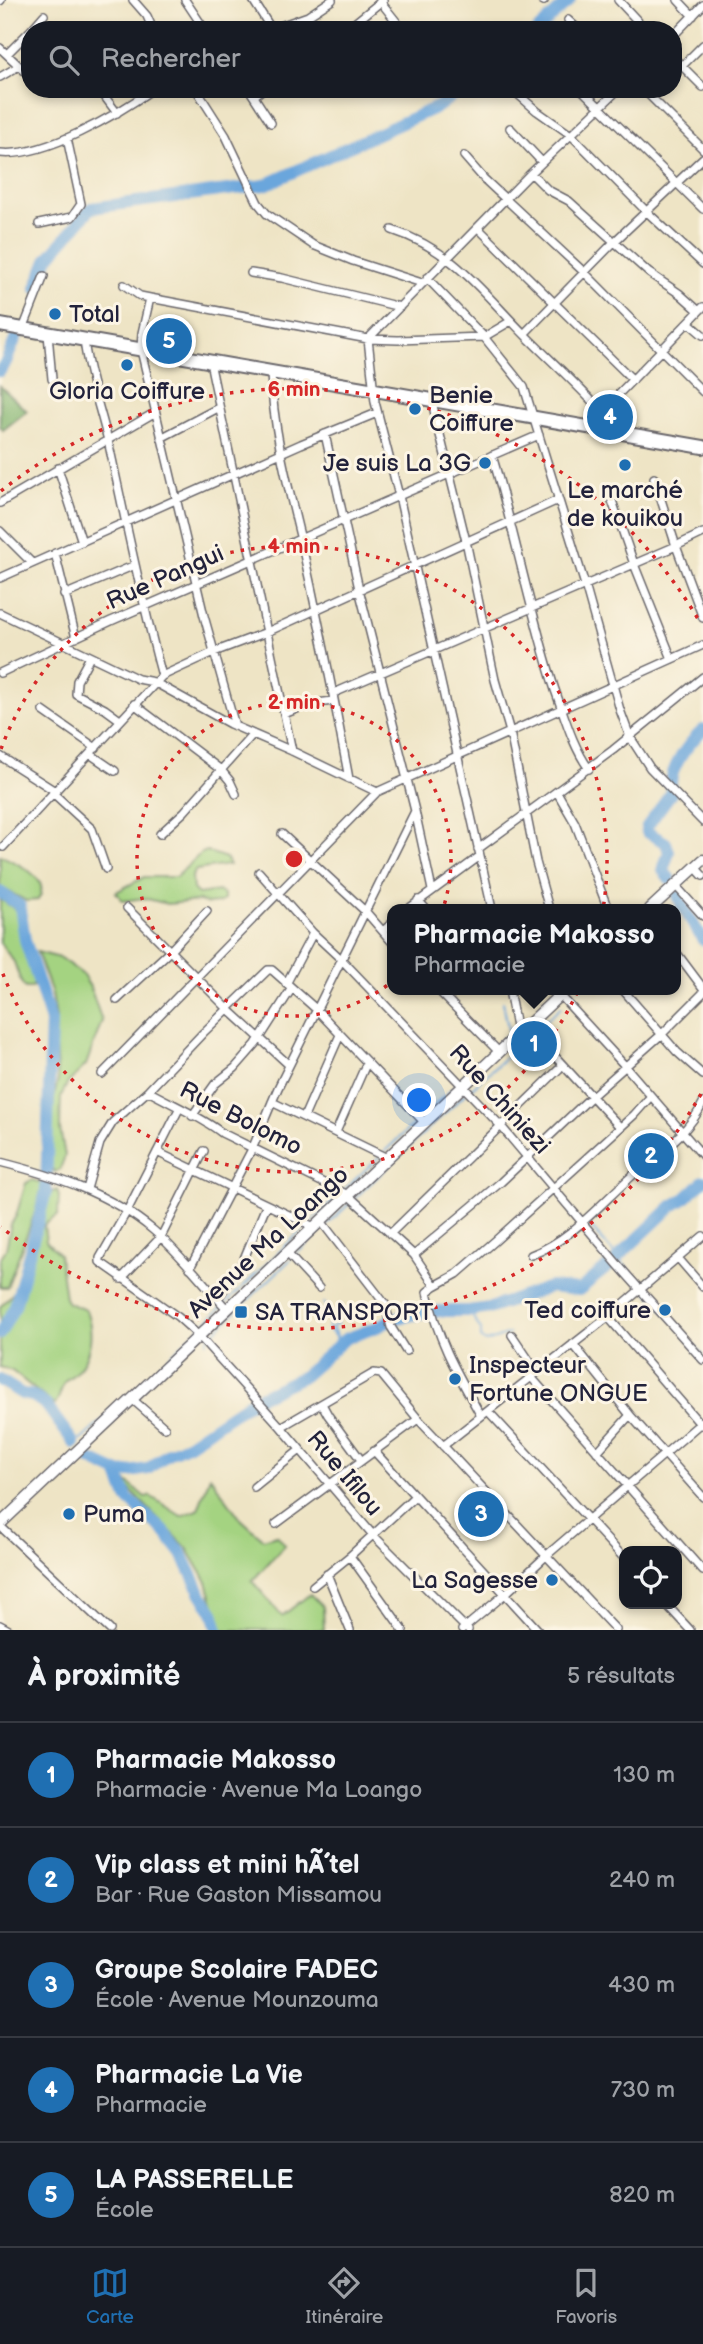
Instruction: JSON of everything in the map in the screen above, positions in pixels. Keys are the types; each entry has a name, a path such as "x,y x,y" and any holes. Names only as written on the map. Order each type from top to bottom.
{"highway":[{"path":"0,325 703,447"}],"main road":[{"path":"656,904 699,863"},
{"name":"Avenue Ma Loango","path":"0,1525 560,995"}],"street":[{"path":"134,0 149,21"},
{"path":"185,0 199,21"},
{"path":"253,0 266,21"},
{"path":"295,21 308,16 332,0"},
{"path":"618,0 638,21"},
{"path":"678,0 693,16"},
{"path":"357,21 381,1 396,21"},
{"path":"682,27 703,5"},
{"path":"38,21 44,15"},
{"path":"8,54 21,40"},
{"path":"703,45 682,66 703,87"},
{"path":"0,48 19,66 0,77"},
{"path":"106,98 117,113"},
{"path":"0,153 23,151 67,138 92,127 140,98"},
{"path":"201,98 226,136 258,203 267,214 313,245 353,261 424,281 484,337 524,387 630,737 650,768 703,822"},
{"path":"255,98 271,123"},
{"path":"522,98 571,135 703,264"},
{"path":"590,98 703,209"},
{"path":"368,338 542,162 610,98"},
{"path":"652,98 703,149"},
{"path":"510,128 542,162"},
{"path":"39,224 72,217 80,204 67,138"},
{"path":"464,156 703,392"},
{"path":"524,334 703,158"},
{"path":"531,173 548,190 569,201 649,273 701,309 602,412 598,430"},
{"path":"478,228 633,380"},
{"path":"392,230 415,238 448,259 483,288 511,321 602,412"},
{"path":"251,273 400,307"},
{"path":"23,329 44,276"},
{"path":"124,285 150,299 368,338 398,340 484,337 511,321"},
{"path":"150,299 141,350 196,584 235,726"},
{"path":"689,323 703,335"},
{"path":"48,334 52,379"},
{"path":"368,338 377,413 399,496 491,904"},
{"path":"84,341 87,364 108,440 144,608 162,676"},
{"path":"210,362 292,751"},
{"path":"271,373 280,454 334,692 349,779"},
{"path":"432,402 548,904"},
{"path":"161,438 218,408"},
{"path":"0,503 155,413"},
{"path":"0,578 377,413"},
{"path":"325,435 359,589 432,890"},
{"name":"Rue Pangui","path":"0,673 196,584 539,435"},
{"path":"492,456 511,521 531,608 562,709 574,745 589,769"},
{"path":"58,468 82,542"},
{"path":"654,478 703,618"},
{"path":"610,492 634,564 672,659"},
{"path":"3,847 162,676 267,632 558,500"},
{"path":"0,531 32,563"},
{"path":"334,692 703,533"},
{"path":"55,553 76,638"},
{"path":"64,595 135,565"},
{"path":"0,613 138,679 154,682 235,726 377,792"},
{"path":"102,1074 377,792 703,645"},
{"path":"90,657 77,681 76,694 120,720"},
{"path":"414,904 630,737 703,677"},
{"path":"284,714 309,704 333,701 334,692"},
{"path":"134,704 221,770 236,794"},
{"path":"43,711 96,748"},
{"path":"160,834 184,812 253,734"},
{"path":"90,754 116,771"},
{"path":"0,756 54,792 92,829 106,869"},
{"path":"557,792 576,823 606,904"},
{"path":"190,1268 253,1147 289,1065 415,811"},
{"path":"282,834 366,912 387,936"},
{"path":"699,863 703,876"},
{"name":"Rue Chiniezi","path":"259,872 313,933 500,1125 703,1360"},
{"path":"676,886 703,916"},
{"path":"418,900 422,904"},
{"path":"127,908 228,1009 289,1065"},
{"path":"117,1000 170,951 207,911"},
{"path":"383,931 387,927"},
{"path":"192,1116 215,1084 235,1068 260,1038 289,986 313,933"},
{"path":"681,959 703,988"},
{"path":"87,1189 101,1141 113,1122 148,1091 268,970 272,970 317,1010 425,1122"},
{"path":"415,1256 501,1182 703,993"},
{"path":"443,995 499,1052"},
{"path":"510,995 516,1027 524,1029 620,1127"},
{"path":"566,995 703,1156"},
{"path":"627,995 688,1063 703,1075"},
{"path":"304,1116 340,1035"},
{"path":"335,1132 367,1062"},
{"path":"390,1234 559,1069"},
{"name":"Rue Bolomo","path":"148,1091 209,1123 222,1133 348,1195 415,1256 435,1286"},
{"path":"619,1552 485,1413 449,1358 435,1326 427,1292 457,1274 651,1096"},
{"path":"272,1102 387,1158"},
{"path":"531,1255 548,1249 671,1144 693,1120 703,1103"},
{"path":"179,1109 100,1260 121,1279 160,1237 204,1151"},
{"path":"157,1152 267,1206 317,1224 385,1304 391,1327 406,1351"},
{"path":"0,1162 87,1189 127,1211 160,1237 227,1309"},
{"path":"218,1298 247,1253 267,1206"},
{"path":"443,1446 608,1317 703,1236"},
{"path":"287,1253 319,1289"},
{"path":"678,1258 703,1287"},
{"name":"Rue Ifilou","path":"121,1279 178,1317 199,1336 373,1535 465,1629"},
{"path":"465,1629 547,1555 702,1424 608,1317"},
{"path":"512,1335 534,1375 597,1452 703,1571"},
{"path":"573,1344 630,1415 703,1497"},
{"path":"281,1427 378,1372 418,1419 615,1630"},
{"path":"132,1399 165,1428"},
{"path":"322,1404 361,1460"},
{"path":"597,1452 630,1415"},
{"path":"276,1524 418,1419"},
{"path":"254,1487 300,1450"},
{"path":"374,1451 538,1630"},
{"path":"313,1586 414,1497"},
{"path":"0,1525 110,1630"},
{"path":"350,1556 403,1630"},
{"path":"327,1574 351,1630"},
{"path":"671,1609 690,1630"},
{"path":"0,1625 9,1630"}],"green space":[{"path":"0,386 27,411 3,430 0,426"},
{"path":"206,851 226,858 229,865 196,870 192,876 193,889 198,894 218,891 224,894 224,900 219,903 207,904 200,901 167,904 144,898 123,901 116,892 144,877 176,877"},
{"path":"0,855 37,878 41,892 38,900 26,901 0,887"},
{"path":"0,899 16,910 34,971 32,988 25,988 14,962 0,943"},
{"path":"37,952 60,958 82,974 90,987 102,1021 86,1065 67,1084 61,1096 60,1129 65,1156 60,1169 55,1172 50,1167 50,1161 54,1097 58,1080 56,1018 52,994"},
{"path":"32,1180 43,1183 36,1210 7,1287 0,1287 0,1259 6,1249 11,1224 26,1183"},
{"path":"57,1190 58,1215 44,1225 46,1241 59,1254 65,1298 68,1303 86,1310 91,1335 85,1359 64,1383 54,1405 12,1371 0,1367 0,1307 19,1287 42,1211 50,1193"},
{"path":"102,1461 145,1497 150,1496 181,1516 198,1510 210,1476 240,1518 263,1539 277,1535 285,1545 252,1581 282,1616 310,1594 323,1607 324,1630 221,1630 207,1582 187,1548"}],"waterway":[{"path":"548,21 570,0"},
{"path":"36,288 47,260 91,208 265,185 439,106 450,98"},
{"path":"0,371 17,335"},
{"path":"670,879 663,870 669,852 666,843 647,832 646,828 672,792 672,775 680,758 703,730"},
{"path":"0,892 20,906 25,940 51,1021 46,1192 15,1306 0,1334"},
{"path":"678,896 703,940"},
{"path":"497,1045 509,1033 503,1002"},
{"path":"536,1029 561,1007"},
{"path":"471,1089 530,1035"},
{"path":"461,1079 493,1049"},
{"path":"423,1116 457,1084"},
{"path":"355,1198 466,1093"},
{"path":"384,1152 418,1120"},
{"path":"345,1189 379,1157"},
{"path":"617,1258 703,1181"},
{"path":"311,1222 340,1194"},
{"path":"327,1225 351,1202"},
{"path":"589,1225 641,1284"},
{"path":"226,1303 305,1227"},
{"path":"293,1257 322,1230"},
{"path":"207,1342 209,1337 290,1260"},
{"path":"433,1311 491,1308 550,1287 579,1290 610,1265"},
{"path":"646,1290 672,1320"},
{"path":"324,1303 331,1316 328,1328 338,1340"},
{"path":"198,1329 222,1307"},
{"path":"469,1311 481,1330 481,1339 486,1342 509,1334"},
{"path":"391,1319 429,1312"},
{"path":"336,1321 337,1324 332,1327 337,1337"},
{"path":"117,1472 148,1469 253,1400 304,1376 345,1339 388,1321"},
{"path":"160,1366 194,1333"},
{"path":"694,1345 703,1354"},
{"path":"0,1380 46,1405 74,1443"},
{"path":"74,1443 105,1418"},
{"path":"91,1460 117,1472 127,1498 163,1530 182,1554 213,1612 218,1630"}],"place":[{"name":"Total","path":"55,314"},
{"name":"LA PASSERELLE","path":"169,341"},
{"name":"Gloria Coiffure","path":"127,365"},
{"name":"Benie Coiffure","path":"415,409"},
{"name":"Pharmacie La Vie","path":"610,417"},
{"name":"Je suis La 3G","path":"485,463"},
{"name":"Le marché de kouikou","path":"625,465"},
{"name":"Pharmacie Makosso","path":"534,1044"},
{"name":"Vip class et mini hÃ´tel","path":"651,1156"},
{"name":"Ted coiffure","path":"665,1310"},
{"name":"SA TRANSPORT","path":"241,1312"},
{"name":"Inspecteur Fortune ONGUE","path":"455,1379"},
{"name":"Puma","path":"69,1514"},
{"name":"Groupe Scolaire FADEC","path":"481,1514"},
{"name":"La Sagesse","path":"552,1580"}]}
